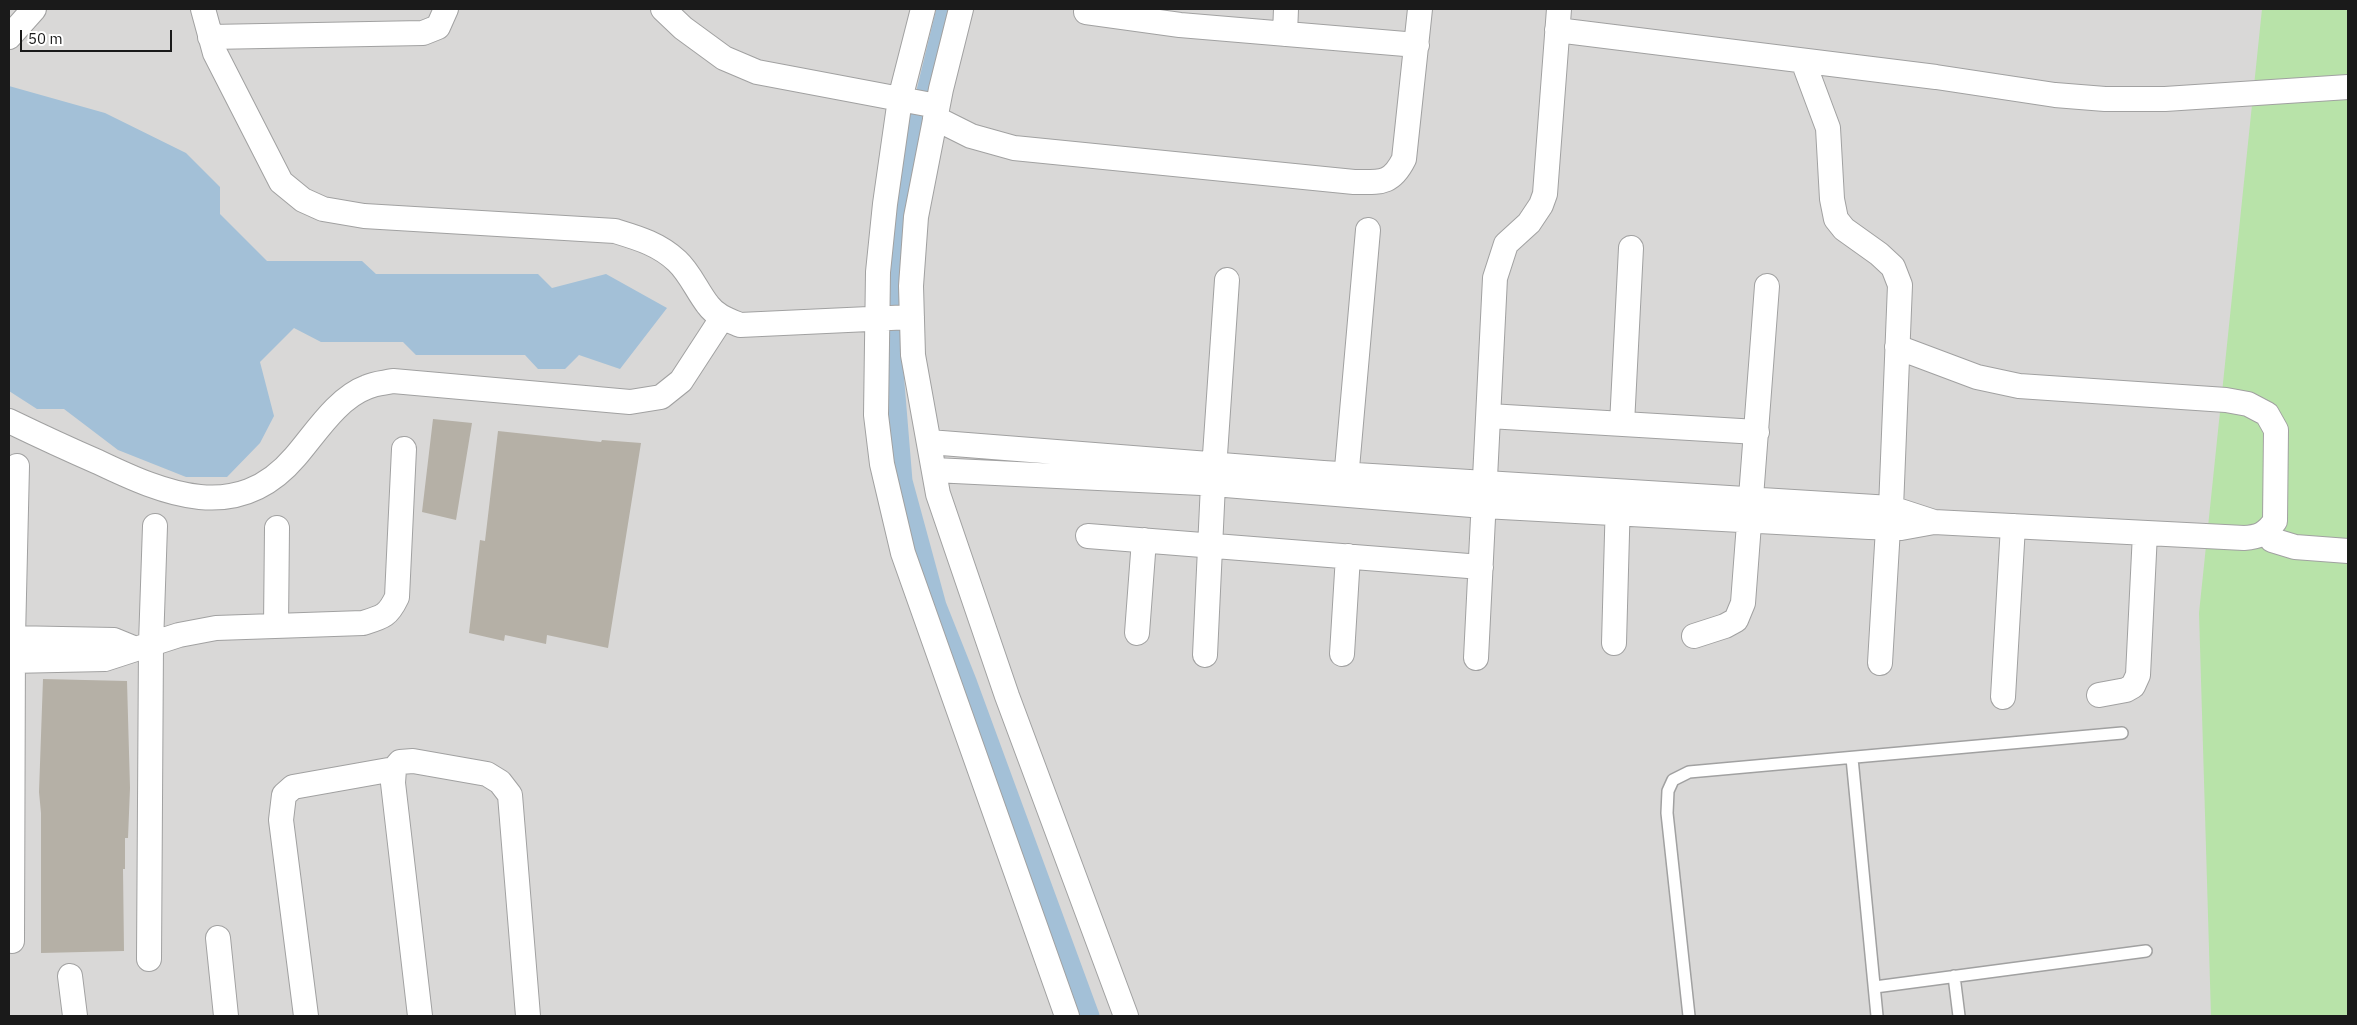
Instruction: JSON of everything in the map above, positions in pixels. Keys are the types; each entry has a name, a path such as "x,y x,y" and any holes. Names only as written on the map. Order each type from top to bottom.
{"street":[{"path":"9,37 34,9"},
{"path":"203,9 215,53 281,182 303,200 323,209 364,216 615,231 648,241 677,261 693,281 708,306 722,318 740,325 894,317"},
{"path":"210,37 423,33 438,27 446,9"},
{"path":"663,9 683,28 724,58 757,72 922,106 971,136 1014,148 1354,182 1383,182 1397,173 1404,159 1420,9"},
{"path":"894,317 911,286 922,106 923,9"},
{"path":"962,9 922,106 885,204 894,317 876,415 882,464 903,553 1067,1016"},
{"path":"1285,34 1286,9"},
{"path":"1086,12 1180,25 1417,46"},
{"path":"1476,658 1495,278 1506,244 1529,223 1541,206 1545,194 1558,20 1802,61 2056,95 2105,99 2165,99 2348,87"},
{"path":"1802,61 1828,128 1832,199 1836,219 1844,229 1879,254 1893,267 1900,285 1890,518 1880,663"},
{"path":"1346,485 1368,230"},
{"path":"1622,424 1631,248"},
{"path":"1205,655 1214,475 1227,280"},
{"path":"1694,636 1725,626 1736,620 1743,603 1768,286"},
{"path":"894,317 913,355 938,494 1007,696 1126,1016"},
{"path":"9,421 157,489 194,498 223,497 256,488 286,468 346,399 366,387 393,381 630,402 661,397 681,381 722,318"},
{"path":"929,442 1214,475 1346,485 1484,506 1618,502 1934,522 2244,538 2260,536 2268,532 2275,521 2276,430 2267,414 2248,404 2226,400 2019,386 1978,377 1897,347"},
{"path":"1489,416 1757,432"},
{"path":"11,650 105,659 179,635 216,628 363,623 382,618 390,611 397,597 404,449"},
{"path":"12,941 11,650 16,466"},
{"path":"934,470 1214,475"},
{"path":"1346,485 1486,482 1618,502"},
{"path":"1614,643 1618,502"},
{"path":"150,959 144,647 156,526"},
{"path":"2003,696 2014,526"},
{"path":"276,626 277,528"},
{"path":"2268,532 2272,540 2295,547 2348,551"},
{"path":"2099,695 2126,690 2134,686 2138,675 2145,533"},
{"path":"1088,536 1481,567"},
{"path":"1137,632 1144,540"},
{"path":"1342,654 1348,556"},
{"path":"420,1016 393,783 394,769 400,762 412,761 487,774 500,782 510,795 528,1016"},
{"path":"306,1016 281,820 284,795 294,788 394,769"},
{"path":"218,938 226,1016"},
{"path":"70,976 75,1016"}],"lane":[{"path":"1689,1016 1667,813 1668,791 1673,780 1690,772 2122,733"},
{"path":"1852,758 1877,1016"},
{"path":"1875,986 2146,951"},
{"path":"1954,976 1959,1016"}],"shaded area":[{"path":"9,9 2348,9 2348,1016 9,1016"}],"green space":[{"path":"2262,9 2348,9 2348,1016 2211,1016 2199,613"}],"water":[{"path":"9,86 105,113 186,153 220,187 220,214 267,261 362,261 376,274 538,274 552,288 606,274 667,308 620,369 579,355 565,369 538,369 525,355 416,355 403,342 321,342 294,328 260,362 274,416 260,443 227,477 186,477 118,450 64,409 37,409 9,391"}],"building":[{"path":"433,419 472,423 456,520 422,512"},
{"path":"498,431 601,442 602,440 641,443 608,648 547,635 546,644 505,635 504,641 469,633 480,540 485,541"},
{"path":"43,679 127,681 130,788 128,838 125,838 125,869 123,869 124,951 41,953 41,813 39,792"}],"waterway":[{"path":"947,9 905,182 892,300 892,359 902,481 936,606 967,684 1089,1016"}]}
